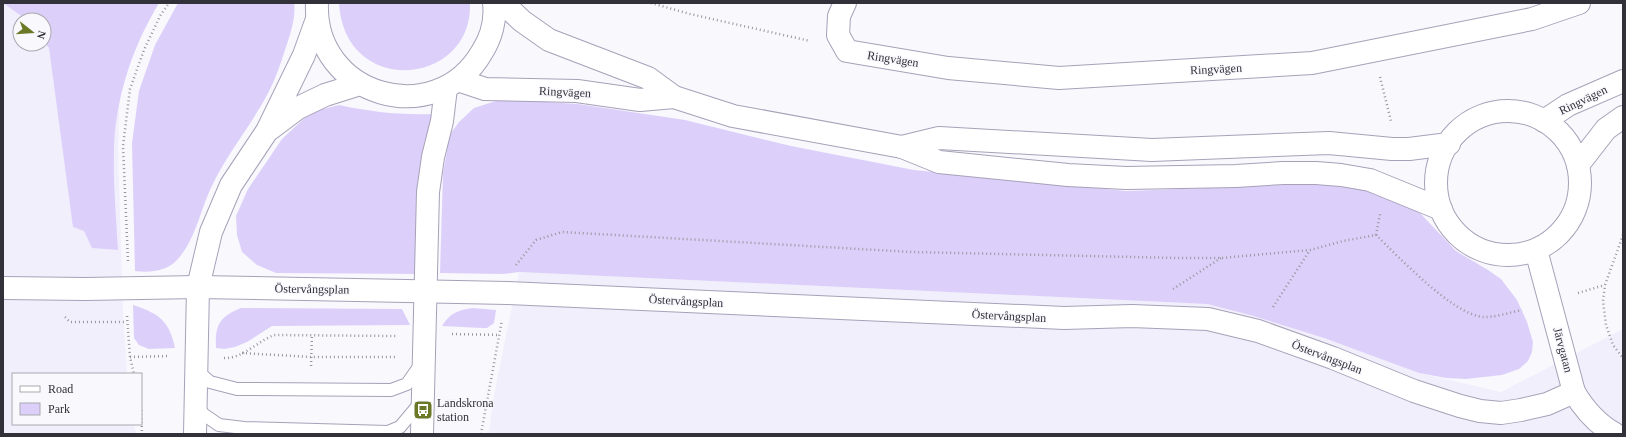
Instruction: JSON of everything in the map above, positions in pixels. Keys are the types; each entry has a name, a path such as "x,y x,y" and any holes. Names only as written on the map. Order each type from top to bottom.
{"street":[{"path":"317,11 321,35 327,50 347,75 360,84 387,95 417,96 452,84 478,60 485,48 494,21 494,3"},
{"name":"Ringvägen","path":"503,3 522,21 548,40 648,78 674,97 733,116 902,147 939,162 1068,175 1126,178 1236,176 1289,173 1341,175 1370,180 1441,209"},
{"path":"845,3 839,16 838,35 847,51"},
{"name":"Ringvägen","path":"847,51 948,68 1059,78 1312,63 1532,19 1579,3"},
{"path":"195,434 198,287 211,232 231,185 267,131 304,55 317,11"},
{"name":"Ringvägen","path":"1544,120 1568,105 1623,81"},
{"path":"267,131 298,108 325,95 360,84"},
{"path":"422,434 428,192 433,157 452,84"},
{"name":"Ringvägen","path":"452,84 485,89 577,90 640,100 674,97"},
{"name":"Ringvägen","path":"1509,111 1521,112 1544,120 1565,139 1573,152 1578,165 1580,180 1579,194 1576,208 1569,222 1560,233 1548,242 1536,250 1524,254 1511,255 1486,251 1474,246 1459,235 1447,220 1441,209 1437,187 1439,164 1449,144 1465,126 1486,115 1509,111"},
{"path":"1578,165 1606,129 1623,117"},
{"name":"Ringvägen","path":"902,147 939,138 1152,150 1329,143 1392,149 1409,149 1449,144"},
{"name":"Järvgatan","path":"1536,250 1574,392 1583,407 1605,428 1615,434"},
{"name":"Östervångsplan","path":"3,288 198,287 508,293 1064,318 1132,316 1208,319 1258,331 1333,358 1414,391 1480,411 1501,413 1521,410 1547,404 1574,392"}],"lane":[{"path":"196,363 210,382 237,389 391,390 407,384 424,359"},
{"path":"195,404 203,414 219,425 225,426 244,428 388,432 400,427 423,400"}],"path":[{"path":"134,373 130,357 127,322 127,239 123,146 130,89 144,50 160,16 169,3"},
{"path":"651,3 690,14 816,42 847,51"},
{"path":"481,434 508,293 518,262 536,240 562,232 912,252 1177,258 1221,258 1310,250 1343,241 1376,235 1426,284 1466,312 1483,317 1523,310"},
{"path":"1623,234 1605,285 1603,301 1606,325 1613,345 1623,358"},
{"path":"1258,331 1310,250"},
{"path":"1170,291 1221,258"},
{"path":"1578,293 1605,285"},
{"path":"130,357 196,363 229,358 242,353 263,339 274,335 500,335"},
{"path":"242,353 311,357 396,357"},
{"path":"449,401 460,401"}],"shaded area":[{"path":"3,3 20,12 12,12 12,52 52,52 52,33 120,82 118,149 123,311 127,373 12,373 12,425 134,425 136,434 3,434"},
{"path":"519,272 1207,304 1250,315 1324,338 1419,373 1501,392 1623,329 1623,434 489,434 493,400"}],"green space":[{"path":"3,3 159,3 141,36 134,54 122,90 118,109 115,128 114,160 118,250 92,248 84,231 73,227 50,52 52,52 52,12 16,12"},
{"path":"178,3 294,3 293,24 273,83 260,107 217,176 207,197 193,235 183,252 173,264 163,269 146,272 135,271 132,143 139,91 155,45"},
{"path":"339,3 470,3 465,31 452,52 431,65 408,70 383,67 362,55 346,34"},
{"path":"502,99 578,104 685,120 791,146 914,170 1126,191 1336,183 1370,190 1419,212 1456,251 1501,279 1517,300 1527,322 1533,342 1532,352 1528,361 1519,369 1502,375 1466,379 1446,378 1419,373 1324,338 1250,315 1207,304 519,272 503,274 440,273 443,173 450,134 459,122 474,108"},
{"path":"339,105 363,110 409,114 433,114 424,144 419,178 418,274 276,273 257,265 242,252 237,235 236,216 248,189 282,139 311,112"},
{"path":"133,305 156,315 166,324 175,348 149,349 139,345 134,338"},
{"path":"241,308 402,309 410,325 272,326 247,342 235,347 224,349 216,348 216,333 220,323 228,315"},
{"path":"473,308 496,310 494,323 487,328 442,326 451,315"}],"place":[{"name":"Landskrona station","path":"423,410"}]}
